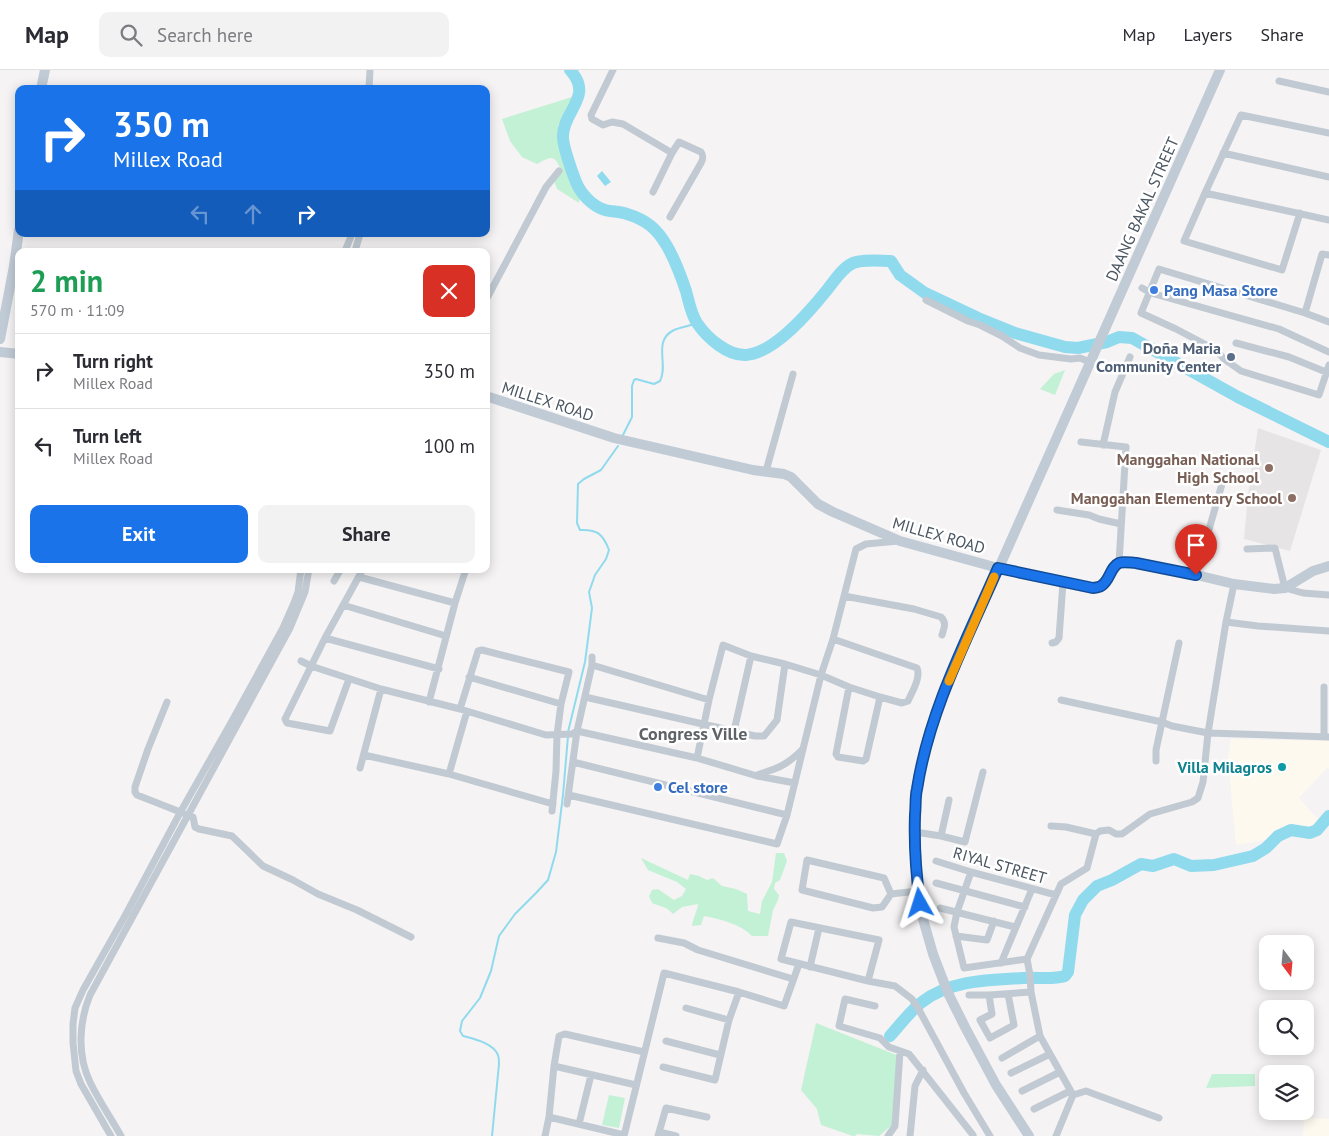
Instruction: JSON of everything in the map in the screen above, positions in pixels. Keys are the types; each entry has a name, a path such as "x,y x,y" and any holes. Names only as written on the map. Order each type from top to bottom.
{"street":[{"path":"42,85 45,70"},
{"path":"369,85 370,70"},
{"path":"613,70 591,115 592,119 603,126 612,122 627,126 672,152"},
{"name":"DAANG BAKAL STREET","path":"1029,1136 996,1085 947,989 933,954 921,912 918,891 915,832 916,790 927,740 942,696 1220,70"},
{"path":"1279,81 1329,92"},
{"path":"1300,213 1282,270 1184,242 1241,115 1329,132"},
{"path":"653,192 672,152 680,141 701,152 704,157 670,216"},
{"path":"1224,153 1329,177"},
{"path":"490,292 546,187 559,171"},
{"path":"1205,193 1329,220"},
{"path":"1305,313 1322,254 1329,255"},
{"path":"0,339 15,259"},
{"path":"1236,343 1328,368 1319,395 1241,372 1216,350 1141,313 1160,269 1329,322"},
{"path":"1142,288 1151,293 1279,330 1329,352"},
{"path":"926,300 1002,336 1020,348 1039,355 1072,359 1080,358 1090,361"},
{"path":"0,352 15,354"},
{"path":"1103,445 1114,392 1130,356"},
{"path":"766,471 793,374"},
{"name":"MILLEX ROAD","path":"490,397 614,438 753,470 784,474 792,478 818,504 833,512 900,541 998,568 1093,588 1101,587 1112,569 1119,563"},
{"path":"1081,442 1126,448 1119,563 1136,563 1234,584 1274,589 1285,588 1303,593 1329,595"},
{"path":"1196,575 1222,484"},
{"path":"1057,510 1089,514 1099,519 1121,524"},
{"path":"569,795 777,844 787,815 821,675 833,639 856,549 866,544 900,541"},
{"path":"1247,549 1275,548 1285,588"},
{"path":"1285,588 1313,571 1329,566"},
{"path":"121,1136 90,1081 82,1054 81,1024 85,1008 181,811 284,628 298,592 300,573"},
{"path":"111,1136 81,1084 74,1057 73,1024 76,1008 83,990 189,815 290,628 306,592 308,573"},
{"path":"334,581 339,573"},
{"path":"349,679 330,731 287,723 285,719 310,666 361,573"},
{"path":"429,702 464,573"},
{"path":"359,577 455,603"},
{"path":"1052,642 1056,642 1059,638 1063,582"},
{"path":"1056,1136 1071,1093 1040,1036 1031,992 1027,959 1062,884 1087,868 1096,834 1100,831 1109,830 1116,834 1122,834 1150,814 1192,802 1198,798 1203,782 1208,733 1234,584"},
{"path":"844,596 914,609 941,617 945,624 942,635"},
{"path":"343,605 446,636"},
{"path":"1226,622 1329,631"},
{"path":"325,638 439,669"},
{"path":"697,758 709,700 724,644 751,656 821,675 880,697 902,703 908,701 919,673 917,668 833,639"},
{"path":"1156,761 1156,750 1179,643"},
{"path":"364,755 449,774 553,808 561,704 568,672 482,650 478,651 469,677 464,710 449,774"},
{"path":"734,731 751,656"},
{"path":"567,804 575,732 585,697 592,657"},
{"path":"301,661 310,666 381,689 464,710 546,735 575,732 697,758 757,776 795,783"},
{"path":"585,697 755,736 764,736 777,720 785,664"},
{"path":"592,665 709,700"},
{"path":"469,677 561,704"},
{"path":"1061,700 1208,733 1326,737 1324,686"},
{"path":"849,687 836,754 838,757 863,762 866,759 880,697"},
{"path":"360,768 381,689"},
{"path":"167,702 145,758 135,792 141,797 193,817 194,825 198,829 232,836 263,866 318,894 412,936"},
{"path":"757,776 790,762 803,749"},
{"path":"573,762 787,815"},
{"path":"915,832 965,842 983,772"},
{"path":"940,836 948,800"},
{"path":"1051,826 1066,827 1096,834"},
{"path":"891,894 884,878 807,860 802,890 872,908 882,907 891,894 918,891"},
{"name":"RIYAL STREET","path":"936,861 1056,895"},
{"path":"971,872 957,912 954,927 964,968 1027,959"},
{"path":"936,883 1025,907"},
{"path":"1001,963 1032,889"},
{"path":"940,908 1015,927"},
{"path":"956,936 987,940 994,921"},
{"path":"868,981 878,940 790,922 781,960 868,981 895,986 912,999 990,1136"},
{"path":"810,967 819,928"},
{"path":"658,938 684,943 698,950 793,979"},
{"path":"549,1117 624,1135 664,973 739,992 784,1006 799,964"},
{"path":"663,1068 715,1080 729,1020 739,992"},
{"path":"969,995 1031,992"},
{"path":"989,995 992,1014 980,1020 990,1038 1014,1025 1008,994"},
{"path":"876,1006 845,999 839,1026 880,1038 889,1047 909,1054 973,1136"},
{"path":"686,1008 729,1020"},
{"path":"545,1136 559,1036 565,1034 644,1052"},
{"path":"1002,1058 1040,1036"},
{"path":"666,1041 720,1055"},
{"path":"888,1136 895,1126 900,1051"},
{"path":"1011,1073 1050,1054"},
{"path":"554,1066 636,1085"},
{"path":"910,1136 915,1086 923,1070"},
{"path":"1022,1090 1060,1072"},
{"path":"579,1124 591,1075"},
{"path":"1034,1109 1071,1093 1086,1091 1159,1118"},
{"path":"676,1136 658,1134 666,1108 707,1117"}],"shaded area":[{"path":"1258,428 1321,450 1290,551 1244,539 1248,495"},
{"name":"Villa Milagros","path":"1231,739 1329,741 1329,769 1327,768 1299,798 1321,823 1310,831 1290,828 1266,840 1236,845 1228,759"},
{"path":"1329,1119 1329,1136 1303,1136 1304,1120"}],"green space":[{"path":"572,97 572,102 558,126 559,140 574,188 580,197 579,203 557,189 553,178 562,171 555,159 550,158 537,164 522,157 510,141 502,119"},
{"path":"1065,370 1055,395 1040,389 1054,374"},
{"path":"776,853 784,853 787,861 780,880 775,883 774,889 779,895 773,910 768,936 752,936 736,925 704,916 701,925 692,926 698,904 682,907 673,914 666,908 652,903 649,896 652,890 658,889 674,900 682,896 686,889 677,882 648,870 641,858 688,880 690,874 707,880 713,878 722,886 747,894 748,911 760,914 762,901 772,882"},
{"path":"816,1023 899,1056 892,1125 879,1136 857,1134 853,1136 821,1125 817,1109 801,1090"},
{"path":"1212,1074 1255,1074 1255,1086 1206,1088"},
{"path":"609,1095 625,1098 619,1128 602,1125"}],"water":[{"path":"602,171 611,182 605,186 597,176"}],"waterway":[{"path":"570,70 577,79 579,95 565,126 563,139 578,186 584,195 596,206 605,210 634,216 646,222 655,230 667,246 675,262 690,308 701,329 718,345 732,353 746,355 757,352 780,339 802,319 849,265 872,260 891,261 900,275 925,293 1015,333 1065,347 1078,348 1107,342 1119,337 1132,338 1238,397 1329,442"},
{"path":"623,435 632,417 632,386 634,380 654,384 660,381 663,367 662,346 667,335 674,330 697,323"},
{"path":"568,732 585,662 592,608 589,592 595,575 606,559 609,550 602,536 591,530 580,530 577,523 578,484 601,470 618,446"},
{"path":"492,1136 499,1058 492,1047 478,1040 463,1036 460,1031 462,1021 480,998 491,971 499,936 515,914 548,880 556,852 568,736"},
{"path":"890,1036 922,1002 945,989 970,982 1065,976 1068,972 1075,915 1083,900 1097,886 1141,864 1153,866 1174,859 1191,866 1214,865 1253,856 1266,848 1278,836 1291,830 1310,833 1317,830 1329,816"}],"slow traffic":[{"path":"949,681 994,577"}],"place":[{"name":"Pang Masa Store","path":"1154,290"},
{"name":"Doña Maria Community Center","path":"1231,357"},
{"name":"Manggahan National High School","path":"1269,468"},
{"name":"Manggahan Elementary School","path":"1292,498"},
{"name":"Villa Milagros","path":"1282,767"},
{"name":"Cel store","path":"658,787"}],"district":[{"name":"Congress Ville","path":"693,733"}],"route":[{"path":"920,903 915,832 916,790 927,740 942,696 998,568 1093,588 1101,587 1112,569 1119,563 1136,563 1196,575"}]}
